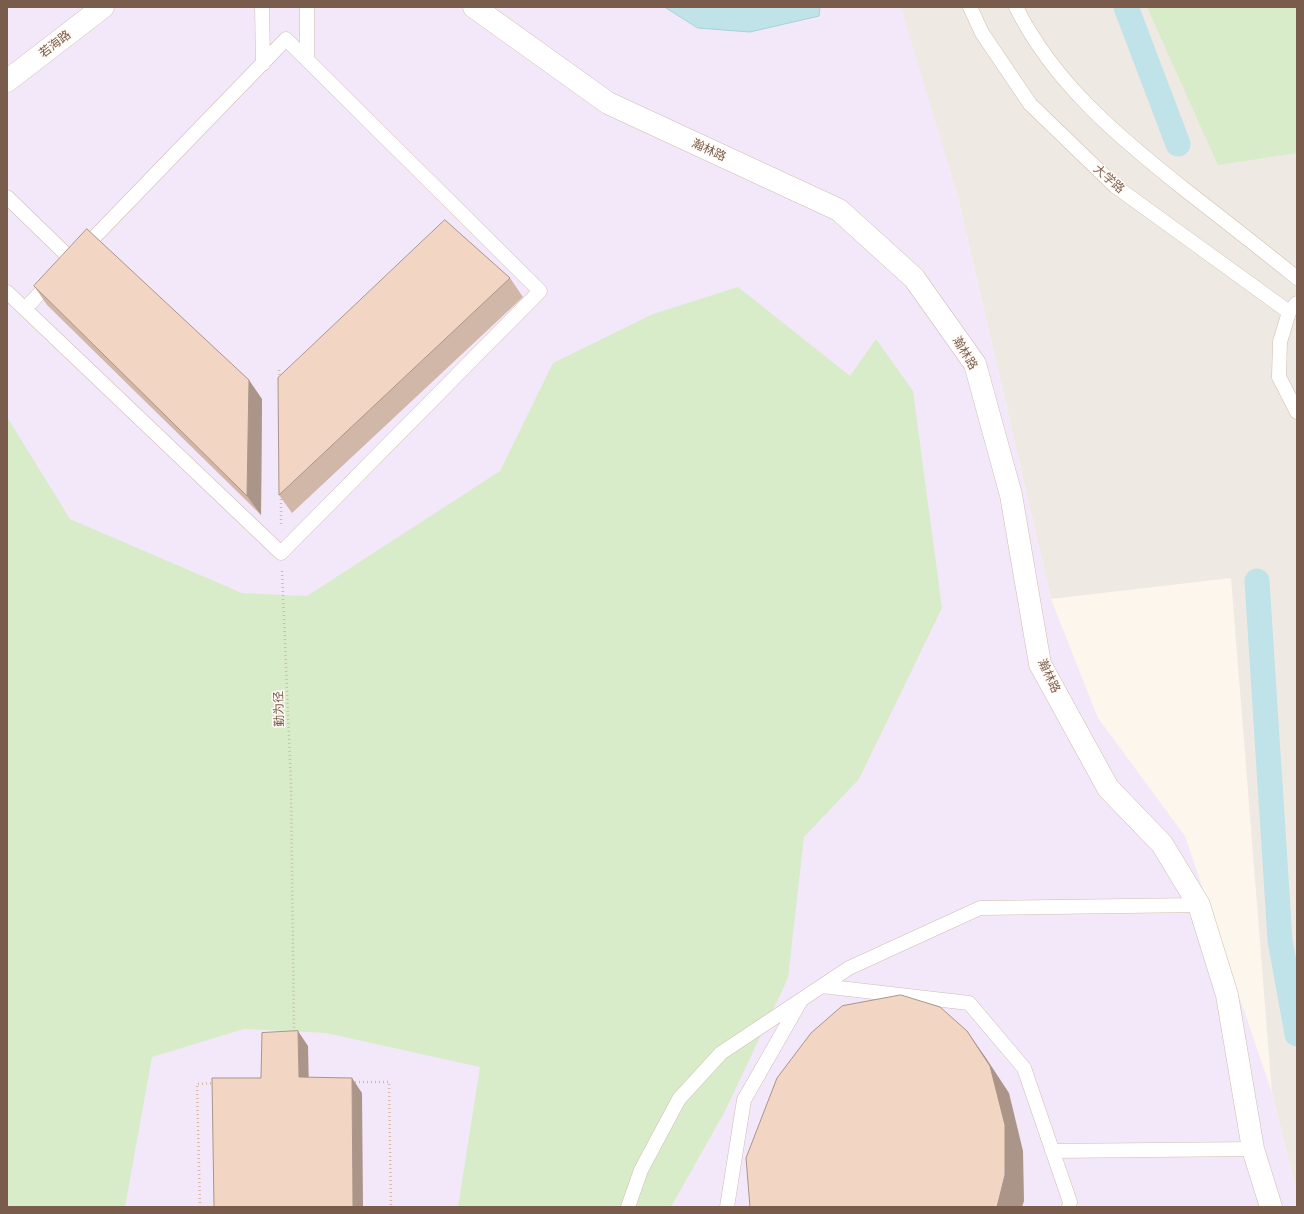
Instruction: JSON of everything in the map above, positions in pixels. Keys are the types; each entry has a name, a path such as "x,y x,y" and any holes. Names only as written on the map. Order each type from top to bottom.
{"street":[{"name":"若海路","path":"7,81 103,7"},
{"name":"瀚林路","path":"474,7 608,103 839,210 914,278 975,364 1011,494 1040,664 1108,788 1162,844 1199,905 1227,995 1253,1149 1271,1207"}],"lane":[{"path":"262,7 263,64"},
{"path":"307,7 307,60"},
{"name":"大学路","path":"970,7 982,33 1030,104 1115,186 1293,307"},
{"path":"1016,7 1026,28 1074,92 1137,151 1297,278"},
{"path":"7,292 281,553 540,291 286,39 25,309"},
{"path":"7,197 72,260"},
{"path":"1293,307 1280,342 1279,377 1297,412"},
{"path":"628,1207 641,1170 679,1099 721,1053 849,968 980,908 1199,905"},
{"path":"822,986 969,1003 1024,1068 1070,1202 1069,1207"},
{"path":"727,1207 744,1100 801,1000"},
{"path":"1052,1151 1253,1149"}],"path":[{"path":"279,370 280,386"},
{"name":"勤为径","path":"281,490 281,553 291,784 294,1038"},
{"path":"345,1082 390,1082 391,1207"},
{"path":"200,1207 197,1084 219,1083"}],"shaded area":[{"path":"7,7 901,7 958,198 1051,599 1098,718 1185,836 1272,1093 1297,1194 1297,1207 7,1207"},
{"path":"900,7 1297,7 1297,1194 1272,1093 1231,578 1051,599 958,198"}],"green space":[{"path":"1147,7 1297,7 1297,153 1218,165"},
{"path":"738,287 850,376 876,339 913,391 942,608 859,779 804,837 788,978 725,1111 671,1207 458,1207 480,1067 326,1033 244,1029 152,1057 125,1207 7,1207 7,417 70,519 242,593 307,596 500,471 553,363 653,314"}],"water":[{"path":"665,7 820,7 819,16 750,32 698,28"}],"building":[{"path":"445,220 510,278 279,495 278,378"},
{"path":"87,229 249,380 247,496 34,286"},
{"path":"901,995 940,1007 967,1031 990,1066 1005,1125 1005,1175 997,1207 750,1207 746,1158 777,1078 811,1033 842,1006"},
{"path":"298,1031 299,1077 352,1078 353,1207 214,1207 212,1078 261,1078 262,1033"}],"waterway":[{"path":"1126,7 1178,144"},
{"path":"1257,581 1280,940 1297,1034"}]}
